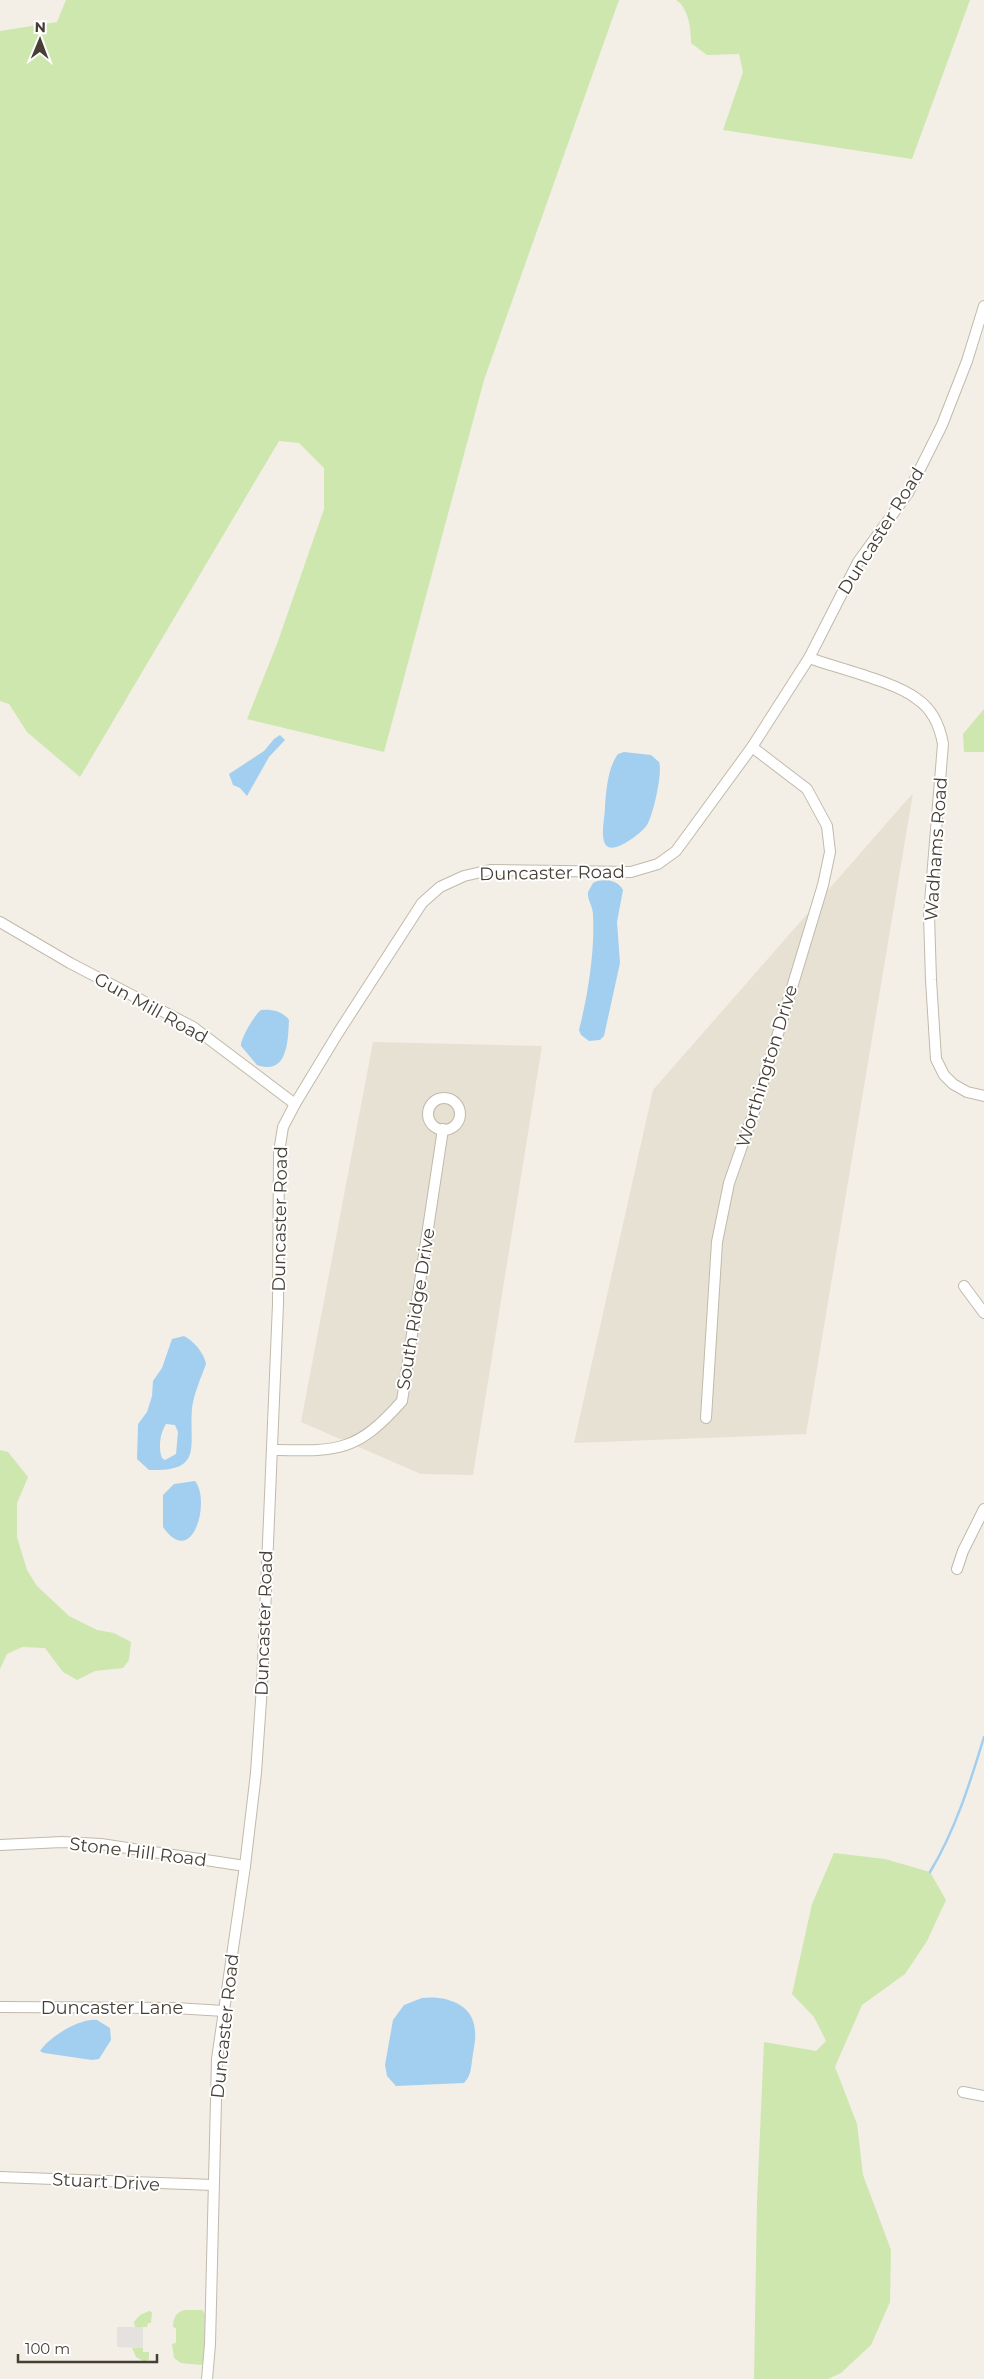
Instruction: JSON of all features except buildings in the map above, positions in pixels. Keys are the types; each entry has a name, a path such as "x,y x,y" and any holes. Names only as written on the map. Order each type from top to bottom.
{"street":[{"name":"Duncaster Road","path":"207,2379 210,2344 217,2058 245,1866 256,1773 262,1686 278,1304 279,1152 283,1127 338,1033 422,903 440,887 464,876 490,870 631,872 658,864 676,851 752,747 809,658 858,562 908,493 942,425 967,361 984,306"},
{"name":"Wadhams Road","path":"809,658 908,693 928,709 939,727 943,744 929,915 936,1059 944,1075 953,1084 967,1092 984,1096"},
{"name":"Worthington Drive","path":"706,1418 717,1242 727,1192 757,1103 823,886 830,852 826,826 807,790 752,747"},
{"name":"Gun Mill Road","path":"0,922 70,964 193,1027 295,1104"},
{"name":"South Ridge Drive","path":"272,1450 328,1450 361,1440 387,1418 402,1401 443,1129"},
{"path":"964,1286 984,1313"},
{"path":"957,1569 963,1551 984,1510"},
{"name":"Stone Hill Road","path":"0,1845 62,1842 101,1844 245,1866"},
{"name":"Duncaster Lane","path":"0,2007 175,2008 224,2011"},
{"path":"963,2092 984,2096"},
{"name":"Stuart Drive","path":"0,2177 213,2185"}],"shaded area":[{"path":"913,793 806,1434 574,1443 653,1090"},
{"path":"373,1042 542,1046 473,1475 421,1474 301,1422"},
{"path":"117,2327 143,2327 143,2348 117,2347"}],"green space":[{"path":"66,0 619,0 484,380 384,752 247,719 277,644 324,509 324,468 299,443 279,441 80,777 27,732 9,704 0,701 0,31 57,22"},
{"path":"676,0 970,0 912,159 723,130 743,72 739,54 707,55 691,43 690,26 684,8"},
{"path":"984,709 984,752 964,752 963,734"},
{"path":"0,1450 8,1452 28,1477 17,1503 17,1537 27,1570 37,1586 69,1616 97,1630 114,1633 131,1642 129,1660 123,1668 95,1671 77,1680 63,1672 45,1648 22,1647 7,1654 0,1669"},
{"path":"834,1853 885,1859 930,1872 946,1900 927,1941 905,1974 862,2005 835,2067 857,2124 863,2175 891,2250 890,2302 871,2345 841,2373 828,2379 754,2379 757,2200 764,2042 816,2051 826,2041 814,2017 792,1994 812,1904"},
{"path":"184,2310 202,2310 205,2314 204,2361 201,2365 181,2363 174,2358 172,2344 176,2343 176,2328 173,2327 173,2321"},
{"path":"149,2311 152,2312 151,2323 148,2323 147,2327 135,2327 134,2322 140,2315"},
{"path":"132,2348 143,2348 143,2352 149,2352 149,2359 145,2362 136,2357"}],"water":[{"path":"280,735 285,740 269,757 247,796 240,788 233,785 229,774 264,751"},
{"path":"624,752 651,755 659,762 659,784 647,825 632,839 612,848 607,846 603,837 607,787 615,759 618,754"},
{"path":"597,881 612,881 623,890 617,922 620,963 604,1036 600,1040 589,1041 581,1035 579,1030 588,988 593,943 593,912 588,892 593,883"},
{"path":"261,1010 276,1011 284,1014 289,1020 287,1046 284,1054 275,1065 267,1067 257,1065 241,1046 248,1027"},
{"path":"184,1336 188,1338 201,1352 206,1364 193,1402 192,1445 186,1462 178,1467 167,1470 149,1470 137,1459 138,1424 147,1412 152,1396 153,1381 162,1368 172,1339","holes":["166,1424 175,1425 178,1432 176,1454 165,1460 162,1458 160,1450 162,1432"]},
{"path":"195,1481 201,1502 200,1515 191,1536 183,1541 174,1538 163,1527 163,1495 174,1484"},
{"path":"422,1998 439,1998 456,2003 464,2007 473,2021 475,2037 470,2073 464,2083 396,2086 387,2076 385,2065 393,2020 404,2005"},
{"path":"97,2020 110,2028 111,2040 99,2059 92,2060 40,2051 50,2040 74,2025"}],"waterway":[{"path":"930,1872 954,1823 984,1737"}]}
